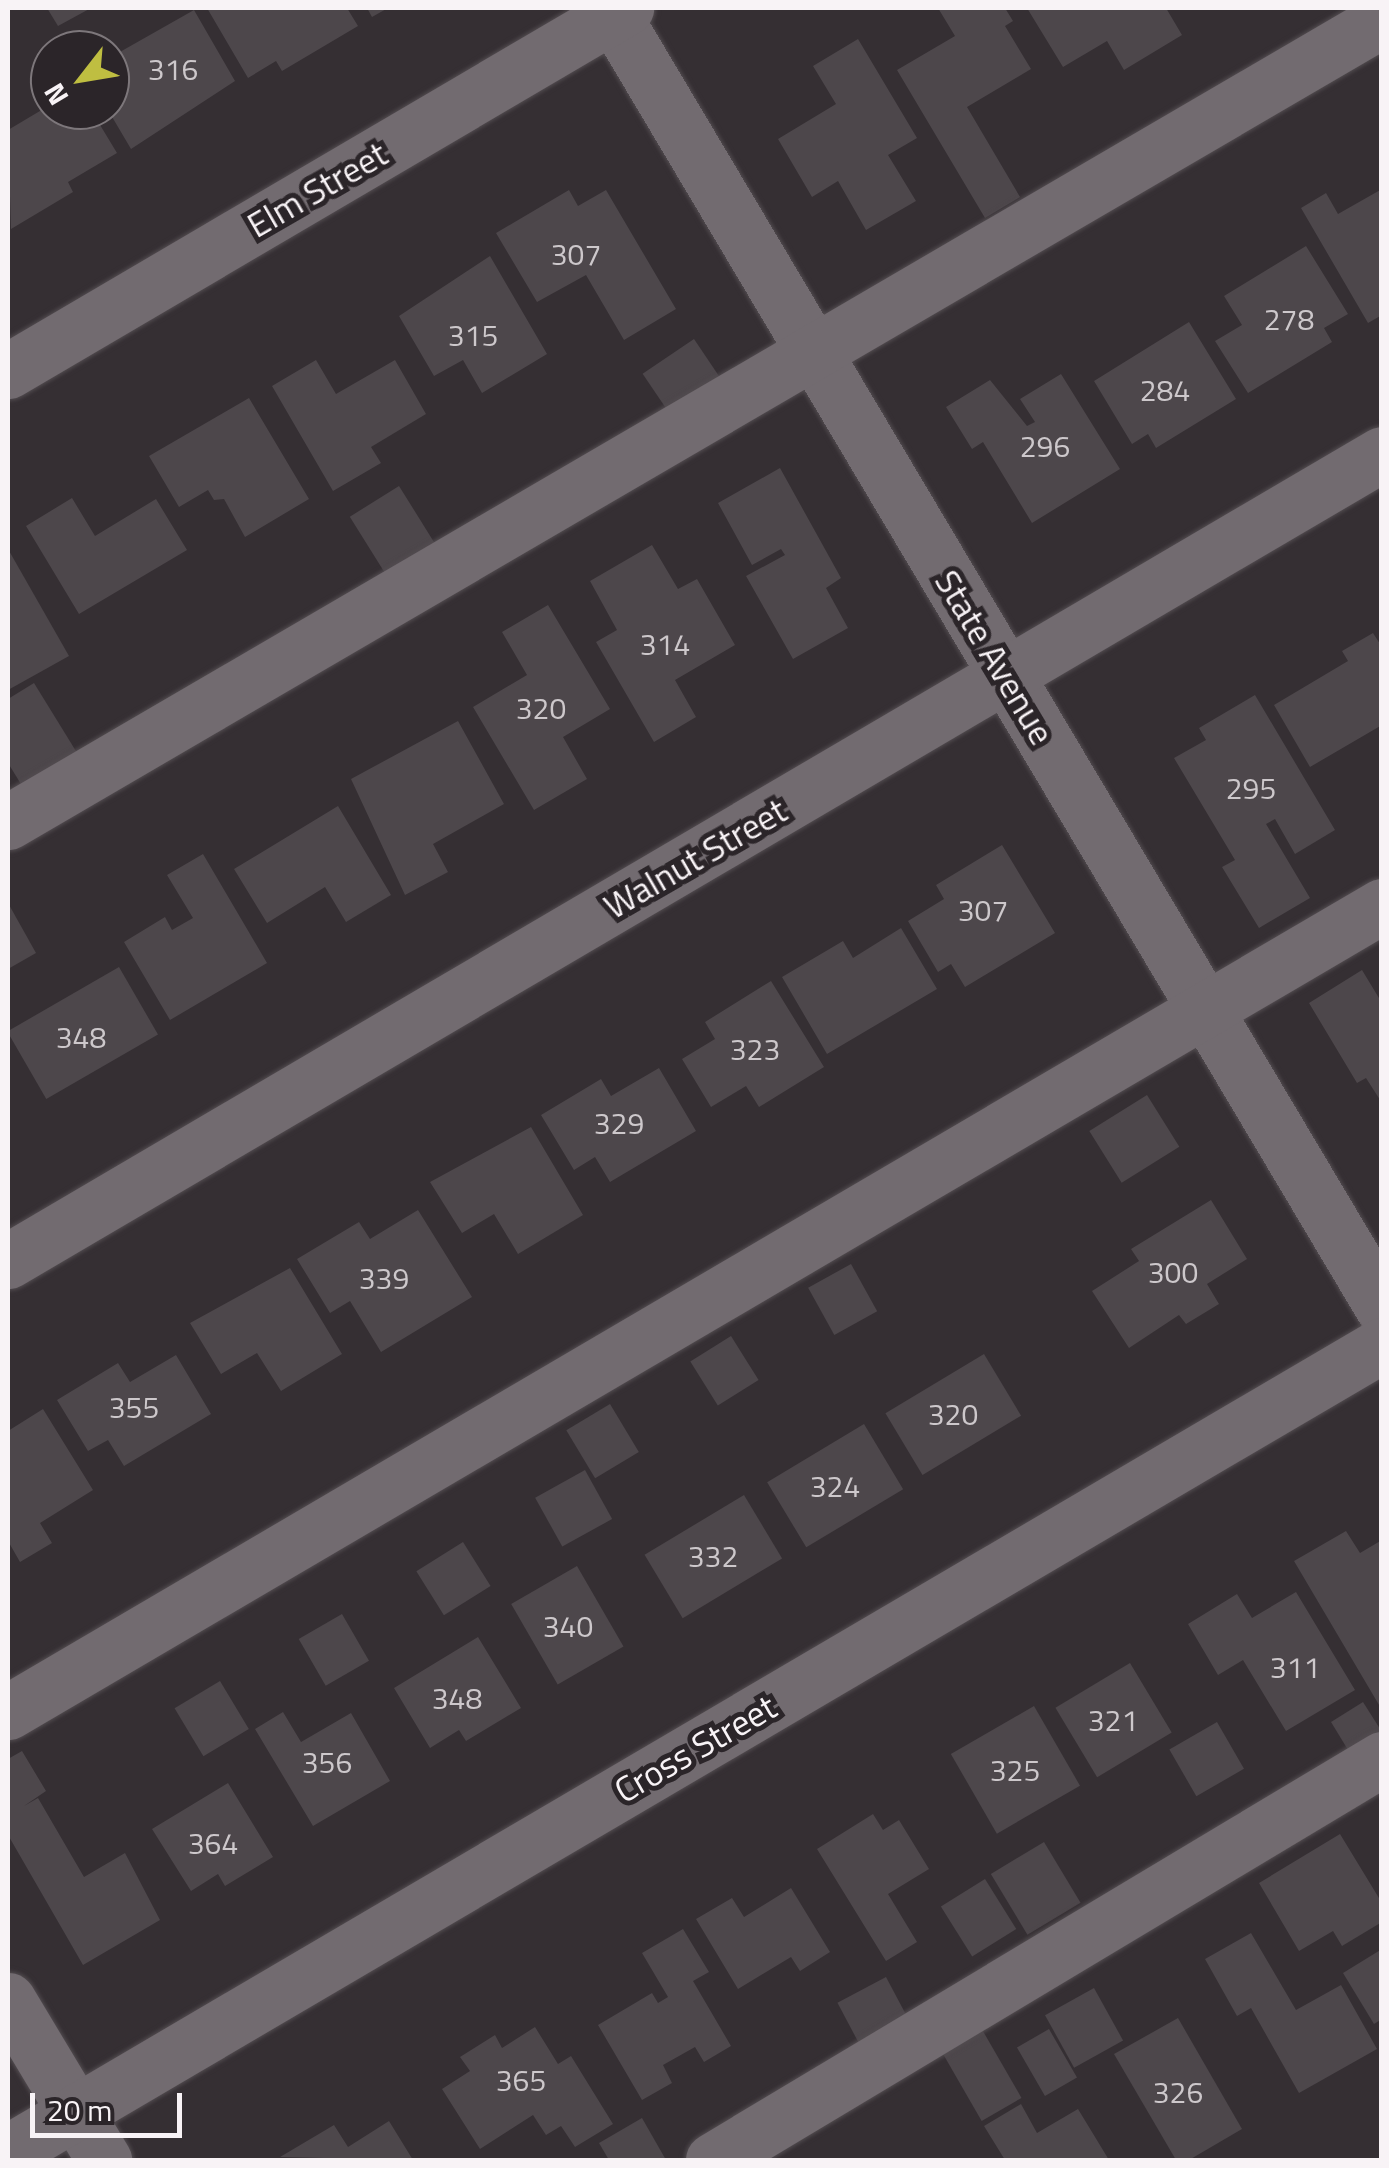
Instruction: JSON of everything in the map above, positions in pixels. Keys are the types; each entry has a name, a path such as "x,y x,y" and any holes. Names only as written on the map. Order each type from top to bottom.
{"street":[{"name":"State Avenue","path":"616,10 816,355 1382,1307"},
{"name":"Elm Street","path":"8,371 616,10"},
{"path":"8,822 816,355 1382,20"},
{"name":"Walnut Street","path":"8,1261 1382,454"},
{"path":"8,1712 1382,906"},
{"name":"Cross Street","path":"8,2152 1382,1345"},
{"path":"712,2160 1382,1758"},
{"path":"8,2000 104,2160"}],"building":[{"path":"47,8 91,8 58,26"},
{"path":"207,8 347,8 358,26 282,71 276,61 248,78"},
{"path":"367,8 388,8 372,17"},
{"path":"938,8 1005,8 1013,21 1005,26 1031,69 967,107 1020,197 985,218 897,70 955,36"},
{"path":"1027,8 1166,8 1182,35 1124,70 1107,41 1063,67"},
{"path":"194,10 235,81 131,149 120,130 130,130 130,46"},
{"path":"858,39 917,138 888,155 916,201 866,230 838,181 812,197 778,139 836,104 813,66"},
{"path":"30,117 30,130 103,130 117,153 68,182 73,192 11,229 8,130"},
{"path":"1382,189 1382,315 1368,323 1301,208 1326,193 1338,214"},
{"path":"569,190 578,206 606,190 676,309 624,340 586,275 537,302 496,233"},
{"path":"1306,246 1348,314 1324,328 1332,342 1248,393 1215,341 1242,325 1224,296"},
{"path":"490,256 547,354 482,393 463,360 434,376 399,316"},
{"path":"1189,322 1236,399 1156,448 1148,434 1132,444 1094,381"},
{"path":"694,339 722,380 671,415 643,374"},
{"path":"316,360 336,394 395,360 426,414 371,447 381,463 333,491 272,386"},
{"path":"1061,374 1120,469 1032,523 983,442 972,449 946,407 990,380 1027,426 1035,422 1020,399"},
{"path":"249,398 309,499 245,537 224,499 214,500 208,490 179,507 149,456"},
{"path":"780,468 841,578 826,588 848,628 793,659 746,576 785,555 781,549 752,565 718,503"},
{"path":"399,486 435,544 386,574 350,517"},
{"path":"72,498 95,536 156,499 187,550 79,614 26,526"},
{"path":"652,545 678,589 697,579 735,645 675,680 696,717 654,742 596,642 617,630 590,581"},
{"path":"8,549 69,656 8,690"},
{"path":"548,605 610,709 563,737 587,779 534,810 473,707 527,675 502,632"},
{"path":"1373,633 1382,647 1382,725 1310,767 1274,705 1348,661 1342,651"},
{"path":"34,683 79,756 24,789 8,763 8,699"},
{"path":"1255,695 1335,830 1295,854 1275,819 1266,824 1310,898 1259,928 1222,867 1235,860 1174,758 1206,740 1199,728"},
{"path":"458,721 504,804 433,844 448,872 405,895 351,779"},
{"path":"338,806 391,895 346,922 325,887 267,923 234,869"},
{"path":"1002,845 1055,933 965,987 951,964 938,972 908,921 944,899 936,885"},
{"path":"203,854 267,963 170,1020 124,942 165,917 172,930 193,918 167,875"},
{"path":"8,903 36,953 8,969"},
{"path":"901,928 937,989 827,1054 782,977 843,941 853,958"},
{"path":"119,967 158,1035 46,1099 8,1031"},
{"path":"1362,970 1382,1003 1382,1103 1366,1078 1357,1083 1309,1003"},
{"path":"771,981 824,1067 759,1107 746,1086 711,1107 682,1059 715,1039 705,1022"},
{"path":"659,1068 696,1131 610,1182 595,1157 574,1170 541,1115 601,1079 611,1096"},
{"path":"1147,1095 1179,1147 1122,1183 1089,1131"},
{"path":"531,1127 583,1215 518,1254 494,1214 462,1233 430,1182"},
{"path":"1211,1200 1247,1259 1207,1284 1219,1304 1186,1324 1179,1315 1129,1348 1092,1291 1139,1261 1131,1249"},
{"path":"418,1210 472,1297 381,1352 350,1301 330,1313 297,1259 359,1222 370,1239"},
{"path":"851,1264 877,1311 834,1335 808,1288"},
{"path":"290,1268 342,1354 281,1391 257,1353 221,1374 190,1323"},
{"path":"731,1336 759,1380 718,1406 690,1361"},
{"path":"984,1354 1021,1416 923,1475 885,1413"},
{"path":"176,1355 211,1414 124,1466 108,1440 88,1451 57,1400 118,1363 130,1382"},
{"path":"610,1404 639,1452 595,1478 566,1430"},
{"path":"43,1409 93,1490 40,1523 52,1543 20,1562 8,1541 8,1431"},
{"path":"864,1424 903,1489 806,1547 767,1482"},
{"path":"585,1470 612,1519 562,1547 535,1498"},
{"path":"744,1495 782,1558 683,1618 645,1555"},
{"path":"1346,1531 1360,1553 1382,1540 1382,1710 1294,1561"},
{"path":"463,1542 491,1586 444,1615 416,1571"},
{"path":"577,1566 624,1647 558,1685 511,1604"},
{"path":"1296,1592 1355,1690 1286,1731 1243,1660 1218,1675 1188,1624 1237,1594 1252,1618"},
{"path":"342,1614 369,1661 326,1686 299,1639"},
{"path":"478,1637 521,1708 466,1741 459,1730 430,1748 394,1688"},
{"path":"1130,1663 1172,1732 1097,1777 1055,1708"},
{"path":"220,1681 249,1729 203,1756 175,1708"},
{"path":"1363,1702 1382,1732 1356,1763 1331,1722"},
{"path":"1034,1706 1080,1786 997,1834 951,1754"},
{"path":"283,1712 301,1742 351,1713 390,1781 313,1826 255,1729"},
{"path":"1217,1722 1244,1769 1196,1796 1169,1750"},
{"path":"22,1751 46,1791 24,1806 38,1798 84,1877 125,1853 160,1920 83,1965 8,1835 8,1759"},
{"path":"228,1783 273,1857 225,1886 218,1874 191,1891 152,1829"},
{"path":"873,1814 883,1830 899,1820 929,1869 888,1894 917,1942 886,1961 817,1849"},
{"path":"1340,1834 1382,1903 1382,1922 1342,1946 1333,1931 1299,1951 1259,1883"},
{"path":"1044,1842 1081,1903 1027,1935 991,1874"},
{"path":"985,1879 1016,1929 972,1957 941,1907"},
{"path":"791,1888 830,1952 800,1971 791,1957 738,1989 696,1919 732,1898 744,1917"},
{"path":"683,1929 709,1972 693,1981 731,2046 704,2062 695,2047 663,2065 672,2083 642,2100 598,2025 652,1993 658,2003 668,1997 642,1953"},
{"path":"1251,1933 1296,2010 1341,1985 1377,2049 1299,2093 1251,2008 1237,2016 1205,1959"},
{"path":"1382,1949 1382,2019 1374,2024 1343,1973"},
{"path":"886,1977 911,2025 863,2051 837,2003"},
{"path":"1094,1988 1123,2040 1074,2068 1045,2015"},
{"path":"1178,2018 1242,2129 1189,2160 1176,2160 1114,2054"},
{"path":"980,2026 1022,2098 982,2121 940,2049"},
{"path":"535,2027 558,2064 571,2056 613,2124 575,2147 561,2126 546,2135 533,2115 480,2149 442,2089 470,2071 460,2057 495,2035 502,2048"},
{"path":"1049,2029 1077,2077 1045,2096 1017,2048"},
{"path":"1021,2104 1037,2133 1078,2109 1109,2160 1005,2160 984,2126"},
{"path":"642,2118 666,2160 609,2160 599,2143"},
{"path":"389,2121 413,2160 280,2157 334,2125 348,2147"}]}
